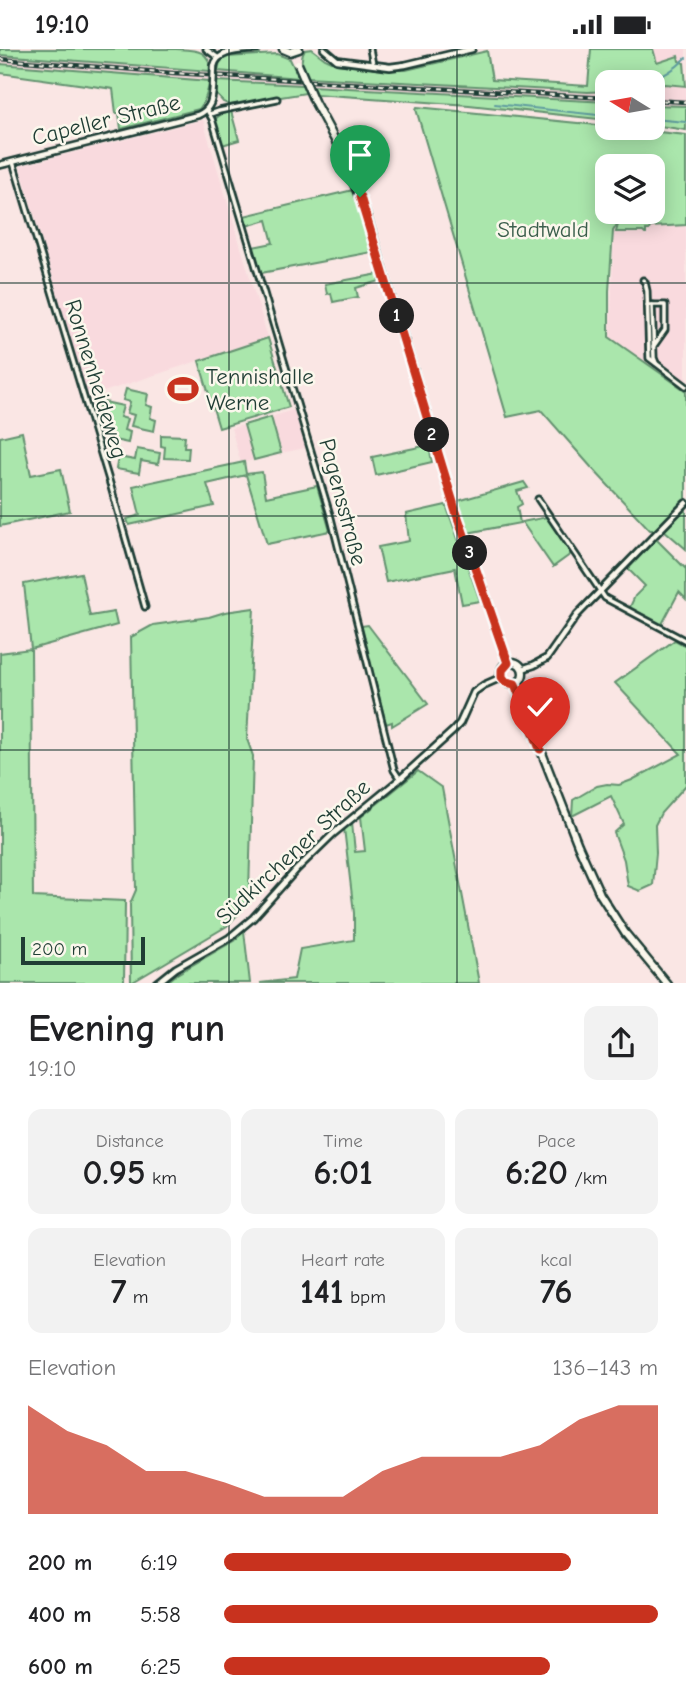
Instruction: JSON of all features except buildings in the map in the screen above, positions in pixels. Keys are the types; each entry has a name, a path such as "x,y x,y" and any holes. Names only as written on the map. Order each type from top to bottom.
{"main road":[{"path":"292,50 314,101 343,155 367,217 443,469 508,663"},
{"path":"508,663 517,664 522,669 521,679 515,684"},
{"path":"508,663 502,670 502,677 506,682 515,684"},
{"path":"515,684 595,884 625,933 667,983"}],"street":[{"path":"206,49 217,57 228,51 258,49"},
{"path":"324,49 337,60 401,66 471,49"},
{"path":"370,49 373,65"},
{"name":"Capeller Straße","path":"0,165 208,112 217,57"},
{"path":"208,112 277,99"},
{"name":"Pagensstraße","path":"208,112 317,468 394,770 400,779"},
{"name":"Ronnenheideweg","path":"13,162 145,607"},
{"path":"643,280 647,286 657,365"},
{"path":"650,305 665,305 665,330 653,347"},
{"path":"650,305 649,358 686,386"},
{"path":"538,499 605,598 686,641"},
{"path":"522,669 534,666 547,657 563,633 599,592 686,503"},
{"name":"Südkirchener Straße","path":"156,983 176,968 229,938 253,918 332,834 400,779 453,731 460,723 474,692 502,677"}],"shaded area":[{"path":"653,49 686,49 686,83 685,70 657,63"},
{"path":"0,55 210,71 209,81 0,64"},
{"path":"218,71 299,78 303,85 217,81"},
{"path":"307,77 595,92 595,101 311,86"},
{"path":"665,84 686,86 686,106 665,105"},
{"path":"203,120 268,338 88,397 20,166"},
{"path":"617,225 686,225 686,382 671,372 670,380 610,338 614,232"},
{"path":"293,410 305,448 281,453 271,417"},
{"path":"244,425 254,460 241,463 231,428"}],"green space":[{"path":"0,49 189,50 200,52 208,58 210,71 0,55"},
{"path":"312,49 336,64 390,70 406,70 487,51 492,80 588,86 591,49 653,49 657,63 678,56 679,61 684,63 686,86 665,84 665,70 595,70 595,92 588,92 307,77 302,60 305,50"},
{"path":"277,54 290,59 299,78 218,71 220,61 226,57"},
{"path":"0,64 209,81 209,84 199,109 121,129 113,89 0,73"},
{"path":"217,81 303,85 306,93 230,105 217,95"},
{"path":"311,86 595,101 595,119 469,105 315,94"},
{"path":"665,105 686,106 686,130 665,127"},
{"name":"Stadtwald","path":"417,107 595,125 595,140 665,140 665,133 686,135 686,225 650,227 646,234 616,232 618,224 665,224 665,154 595,154 595,224 617,224 613,231 609,337 686,391 686,549 664,530 650,530 541,410 507,417"},
{"path":"225,111 231,111 239,140 222,145 214,120"},
{"path":"353,190 372,252 261,273 253,247 273,243 267,220 246,226 244,216"},
{"path":"379,274 380,281 356,288 358,297 333,302 331,293 327,294 325,284"},
{"path":"268,338 289,407 219,428 199,361"},
{"path":"126,389 148,394 146,405 152,407 150,418 156,420 154,431 131,426 134,415 127,413 130,402 123,400"},
{"path":"100,401 123,406 120,417 127,419 124,430 130,432 128,443 105,438 108,427 102,425 104,414 98,412"},
{"path":"271,417 281,453 254,460 244,425"},
{"path":"22,432 31,475 61,469 70,511 0,526 0,437"},
{"path":"161,435 185,436 184,447 189,447 188,459 164,458 165,447 161,446"},
{"path":"429,445 432,462 376,475 372,457"},
{"path":"137,449 160,453 158,464 141,461 139,473 116,469 118,457 135,460"},
{"path":"244,462 246,474 262,472 266,497 317,486 330,531 267,544 246,475 207,484 214,506 129,525 127,519 140,515 133,486"},
{"path":"524,482 528,488 517,491 522,504 517,507 520,523 467,533 458,501"},
{"path":"446,505 480,601 462,604 455,568 386,582 378,547 409,541 406,514"},
{"path":"547,517 571,554 553,567 522,522"},
{"path":"656,539 686,567 686,599 679,592 661,626 629,609 635,596 645,586 628,569"},
{"path":"81,573 90,616 114,612 117,625 31,649 24,584"},
{"path":"254,608 247,739 253,756 249,891 242,910 227,926 131,983 130,904 136,890 131,637 153,625"},
{"path":"368,625 428,704 392,726 392,722 386,724 361,626"},
{"path":"675,640 686,646 686,785 661,813 655,825 653,885 640,891 628,886 624,860 614,833 624,824 611,796 572,816 573,800 597,786 619,785 632,780 681,754 615,683"},
{"path":"31,649 33,897 125,901 124,983 0,983 0,653"},
{"path":"418,771 442,788 479,983 260,983 294,979 300,949 354,940 354,913 344,828 352,822 355,852 365,851 361,817"},
{"path":"244,931 250,983 166,983 237,939 237,935"}],"waterway":[{"path":"665,74 686,58"},
{"path":"495,104 595,115"},
{"path":"665,120 686,122"}],"railway":[{"path":"0,59 173,73 595,97"},
{"path":"665,101 686,102"}],"place":[{"name":"Tennishalle Werne","path":"183,389"}],"route":[{"path":"360,197 455,509 508,663 503,667 502,677 506,682 515,684 540,749"}]}
